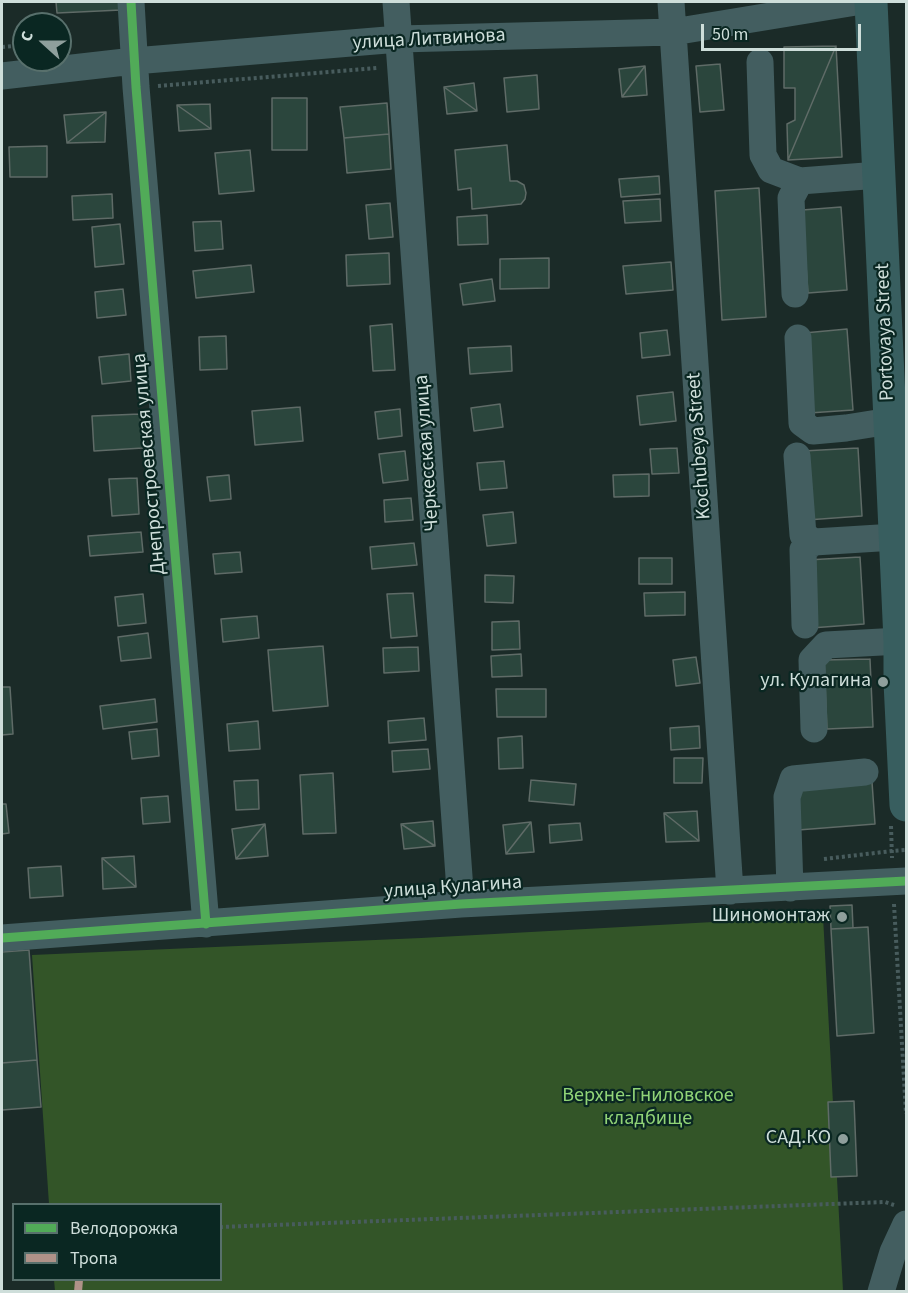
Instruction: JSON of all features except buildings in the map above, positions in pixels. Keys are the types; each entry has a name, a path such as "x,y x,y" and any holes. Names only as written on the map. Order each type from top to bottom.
{"main road":[{"name":"Portovaya Street","path":"871,2 906,806"}],"street":[{"name":"Днепростроевская улица","path":"130,2 206,924"},
{"name":"Черкесская улица","path":"396,2 461,904"},
{"name":"Kochubeya Street","path":"671,2 730,891"},
{"name":"улица Литвинова","path":"2,76 135,74 399,39 673,32 856,2"},
{"path":"760,62 763,155 771,170 800,181 879,175"},
{"path":"795,294 791,198 800,181"},
{"path":"798,338 802,423 813,431 890,421"},
{"path":"797,456 803,535 814,542"},
{"path":"805,625 803,550 814,542 895,537"},
{"path":"813,729 812,660 825,645 900,641"},
{"path":"790,888 787,797 793,779 865,772"},
{"name":"улица Кулагина","path":"2,938 461,904 906,881"},
{"path":"881,1292 901,1215"}],"path":[{"path":"135,74 400,66"},
{"path":"222,1227 885,1202 901,1215"}],"green space":[{"name":"Верхне-Гниловское кладбище","path":"823,916 843,1291 55,1291 54,1281 222,1281 222,1203 49,1203 32,955 421,938"}],"marked path":[{"path":"78,1292 79,1281"}],"cycle path":[{"path":"131,2 136,87 206,924"},
{"path":"2,938 461,904 906,881"}],"place":[{"name":"ул. Кулагина","path":"883,682"},
{"name":"Шиномонтаж","path":"842,917"},
{"name":"САД.КО","path":"843,1139"}]}
